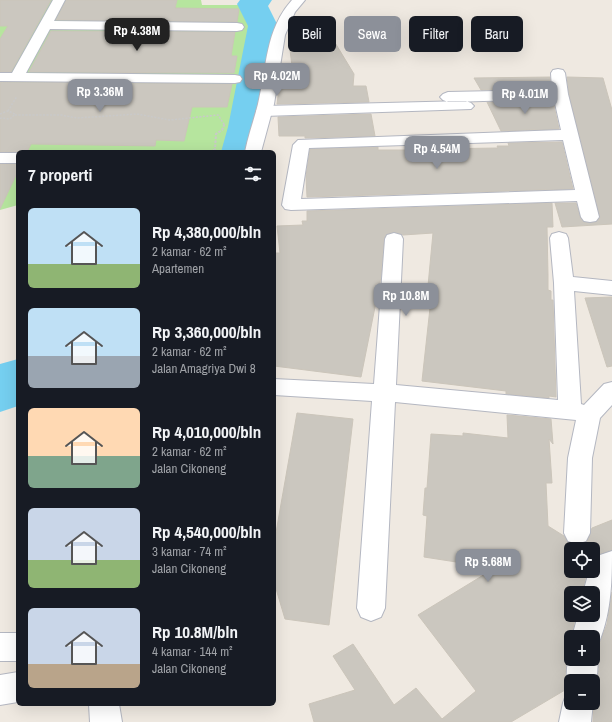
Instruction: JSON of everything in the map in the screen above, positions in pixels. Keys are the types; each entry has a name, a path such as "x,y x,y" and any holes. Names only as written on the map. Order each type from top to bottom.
{"street":[{"path":"17,77 60,0"},
{"path":"253,150 255,137 264,111 278,32 287,14 299,0"},
{"path":"46,25 237,27"},
{"path":"558,73 560,94 590,217"},
{"path":"0,77 235,79"},
{"path":"448,97 560,94"},
{"path":"264,111 475,106"},
{"path":"570,135 304,143 301,145 282,205 585,195"},
{"path":"0,158 16,158"},
{"path":"559,238 579,412 580,458 577,533"},
{"path":"371,608 394,239"},
{"path":"564,283 612,288"},
{"path":"276,387 385,393 579,412 612,390"},
{"path":"599,586 604,566 612,563"},
{"path":"0,647 16,647"},
{"path":"0,690 16,687"},
{"path":"104,706 106,722"},
{"path":"575,722 577,710"}],"path":[{"path":"0,114 8,111 15,112 15,115"},
{"path":"1,120 15,115 61,115 76,118 137,114 170,120 218,115 222,117 225,123 222,130 216,134 214,150"}],"green space":[{"path":"0,0 201,0 202,5 244,5 251,10 258,20 237,112 231,150 16,150 16,206 0,210"}],"building":[{"path":"0,0 51,0 11,72 0,72 0,39 8,26 0,26"},
{"path":"66,0 177,0 175,8 239,9 237,22 56,20"},
{"path":"51,31 235,32 231,56 237,56 234,73 29,72"},
{"path":"336,44 354,74 353,86 366,86 369,102 277,104 282,66 292,66 290,52 336,52"},
{"path":"550,77 550,89 481,90 474,78"},
{"path":"567,77 603,78 612,110 612,224 562,227 555,203 576,203 580,217 584,222 596,222 600,218 569,94"},
{"path":"0,82 232,84 227,107 192,107 184,141 156,140 155,146 31,144 28,150 0,152"},
{"path":"553,101 559,129 501,131 487,102"},
{"path":"371,114 375,136 305,138 305,136 279,136 278,117"},
{"path":"562,142 573,189 307,197 306,176 310,149 378,147 378,150 434,150 433,149 498,148 497,146 509,146 508,143"},
{"path":"0,164 16,164 16,175 0,209"},
{"path":"552,203 553,227 547,227 548,290 551,291 551,300 553,300 556,397 549,396 549,398 506,394 506,391 422,381 430,308 426,307 433,233 403,235 394,232 387,234 384,238 381,277 361,377 276,366 276,253 280,253 277,226 303,225 302,221 307,221 307,211"},
{"path":"612,297 612,366 607,367 585,298"},
{"path":"297,413 353,419 329,625 285,619 276,589 276,533"},
{"path":"507,415 551,419 553,444 549,439 552,483 546,483 548,526 564,536 568,542 564,542 564,578 585,578 584,586 564,586 564,622 574,622 573,630 564,630 564,666 566,666 565,674 564,674 564,691 511,722 314,722 309,704 355,690 333,656 353,644 394,705 416,688 442,719 476,691 418,615 495,568 424,557 427,516 423,515 425,488 427,488 431,434 463,436 463,433 508,438"},
{"path":"612,520 612,550 600,554 600,542 587,542 592,528"},
{"path":"612,592 612,722 593,722 594,710 600,710 600,674 598,674 598,666 600,666 600,643 607,624"}],"waterway":[{"path":"240,150 246,127 263,26 252,4 257,0"},
{"path":"0,392 16,380"}]}
